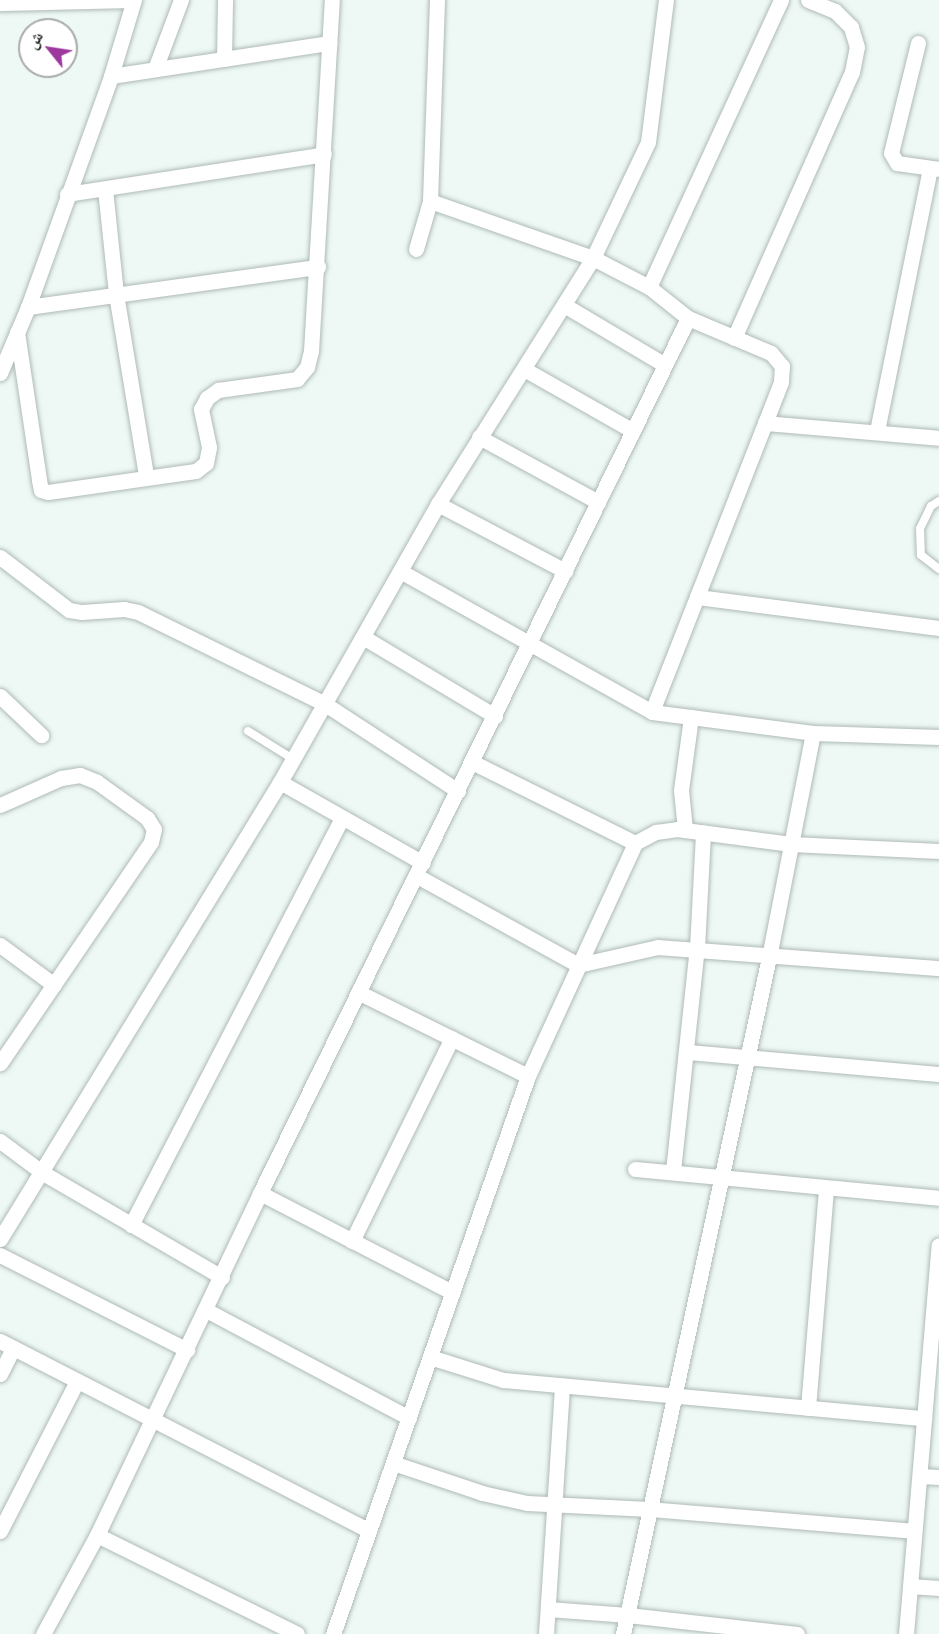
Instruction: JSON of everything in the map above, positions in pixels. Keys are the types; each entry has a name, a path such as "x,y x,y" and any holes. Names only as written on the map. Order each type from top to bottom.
{"street":[{"path":"0,3 134,0 111,76 66,194 28,307 17,332 4,353 0,373"},
{"path":"156,69 181,0"},
{"path":"224,59 225,0"},
{"path":"17,332 41,490 48,492 146,476 196,471 206,463 209,447 201,409 207,398 218,390 297,379 307,368 311,351 318,267 332,0"},
{"path":"416,249 430,201 437,0"},
{"path":"0,1239 43,1173 280,782 438,504 593,258 648,142 666,0"},
{"path":"650,287 781,0"},
{"path":"734,338 852,72 856,47 851,27 835,11 808,0"},
{"path":"111,76 330,43"},
{"path":"877,431 935,169 897,162 891,153 918,43"},
{"path":"66,194 324,154"},
{"path":"105,189 116,294 146,476"},
{"path":"430,201 593,258 650,287 688,318 771,353 782,366 781,382 652,712"},
{"path":"28,307 318,267"},
{"path":"564,305 665,365"},
{"path":"43,1634 97,1535 222,1277 260,1193 360,993 688,318"},
{"path":"524,369 633,431"},
{"path":"765,423 939,438"},
{"path":"479,437 598,502"},
{"path":"438,504 565,571"},
{"path":"0,557 69,610 82,612 124,609 138,612 325,704 458,791"},
{"path":"400,571 652,712 813,733 939,737"},
{"path":"697,597 939,628"},
{"path":"363,637 495,716"},
{"path":"0,696 41,735"},
{"path":"685,830 681,790 691,717"},
{"path":"623,1634 769,957 813,733"},
{"path":"472,762 635,843"},
{"path":"0,1063 151,842 154,829 152,823 130,806 97,782 80,775 61,778 4,798"},
{"path":"280,782 578,965 658,947 697,948 769,957 939,968"},
{"path":"131,1225 342,818"},
{"path":"333,1634 528,1076 635,843 656,832 685,830 791,844 939,851"},
{"path":"673,1171 697,948 703,832"},
{"path":"0,945 54,985"},
{"path":"360,993 528,1076"},
{"path":"352,1241 452,1038"},
{"path":"687,1052 939,1074"},
{"path":"0,1142 43,1173 222,1277"},
{"path":"635,1169 939,1198"},
{"path":"808,1408 826,1189"},
{"path":"260,1193 452,1292"},
{"path":"0,1255 187,1350"},
{"path":"906,1634 924,1418 934,1369 939,1255"},
{"path":"206,1310 409,1418"},
{"path":"0,1374 7,1344 369,1531"},
{"path":"430,1357 503,1380 924,1418"},
{"path":"0,1531 77,1381"},
{"path":"546,1634 562,1386"},
{"path":"393,1463 482,1493 527,1503 649,1509 915,1531"},
{"path":"920,1476 939,1477"},
{"path":"97,1535 297,1634"},
{"path":"910,1586 939,1588"},
{"path":"548,1609 628,1615 796,1634"}],"lane":[{"path":"939,501 932,506 920,529 921,555 939,569"},
{"path":"248,731 293,759"}]}
